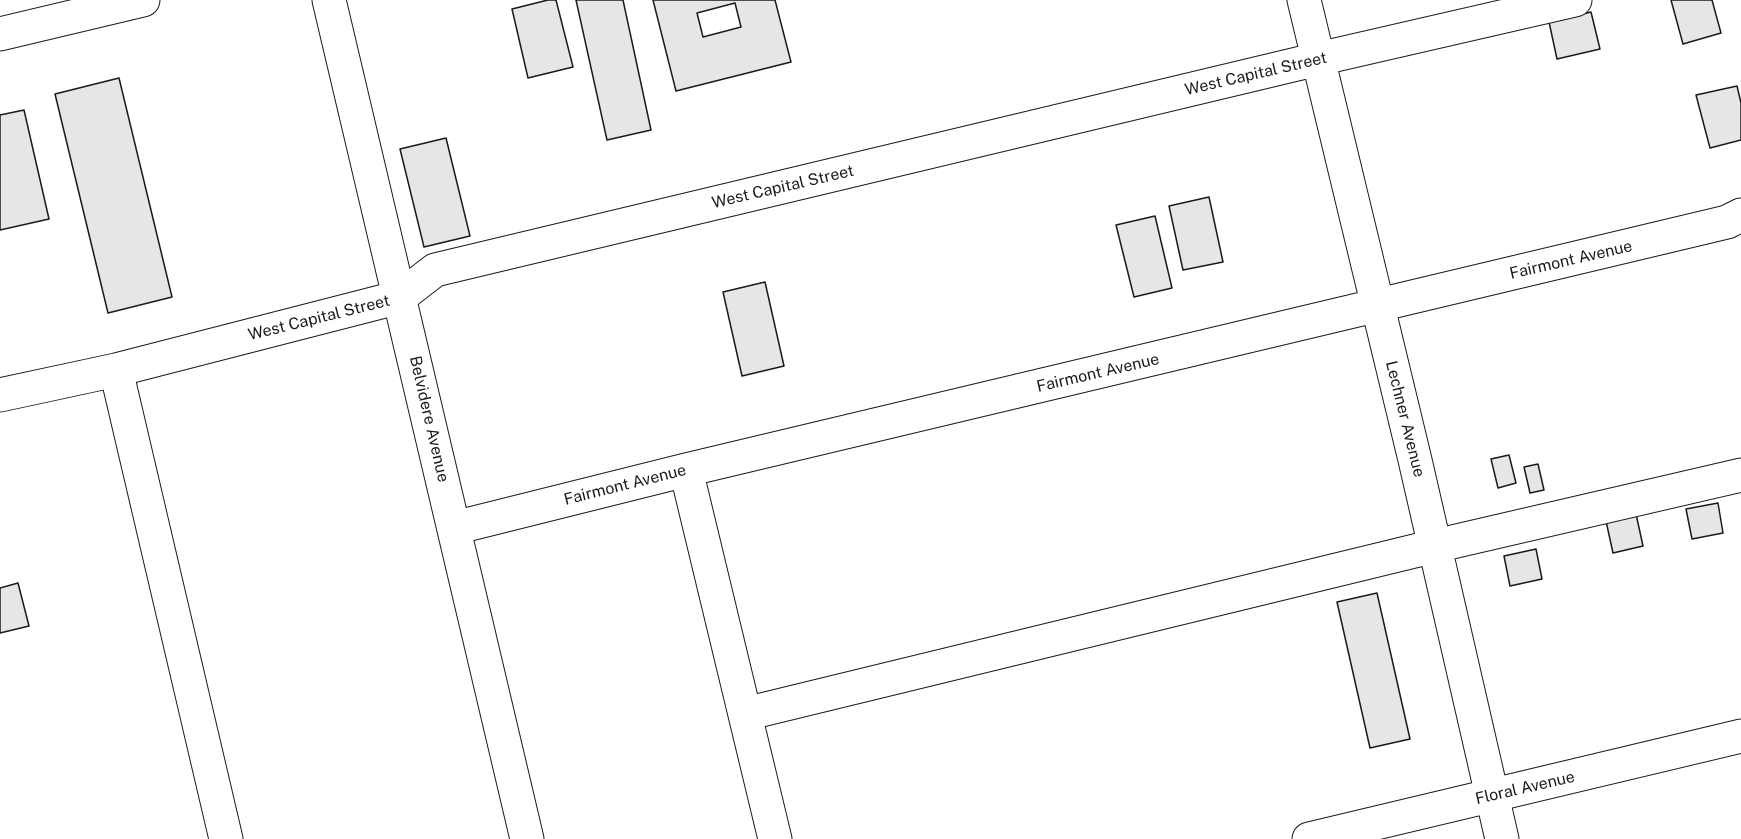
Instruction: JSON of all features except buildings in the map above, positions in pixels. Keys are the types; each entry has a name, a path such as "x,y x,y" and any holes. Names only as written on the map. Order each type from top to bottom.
{"street":[{"path":"0,34 143,0"},
{"name":"Belvidere Avenue","path":"329,0 527,839"},
{"name":"Lechner Avenue","path":"1304,0 1435,546 1502,839"},
{"name":"West Capital Street","path":"0,395 116,370 400,297 435,270 1318,59 1575,0"},
{"name":"Fairmont Avenue","path":"454,528 686,470 1727,222 1741,214"},
{"path":"116,370 226,839"},
{"path":"686,470 775,839"},
{"path":"745,714 1435,546 1741,475"},
{"name":"Floral Avenue","path":"1309,839 1741,736"}]}
